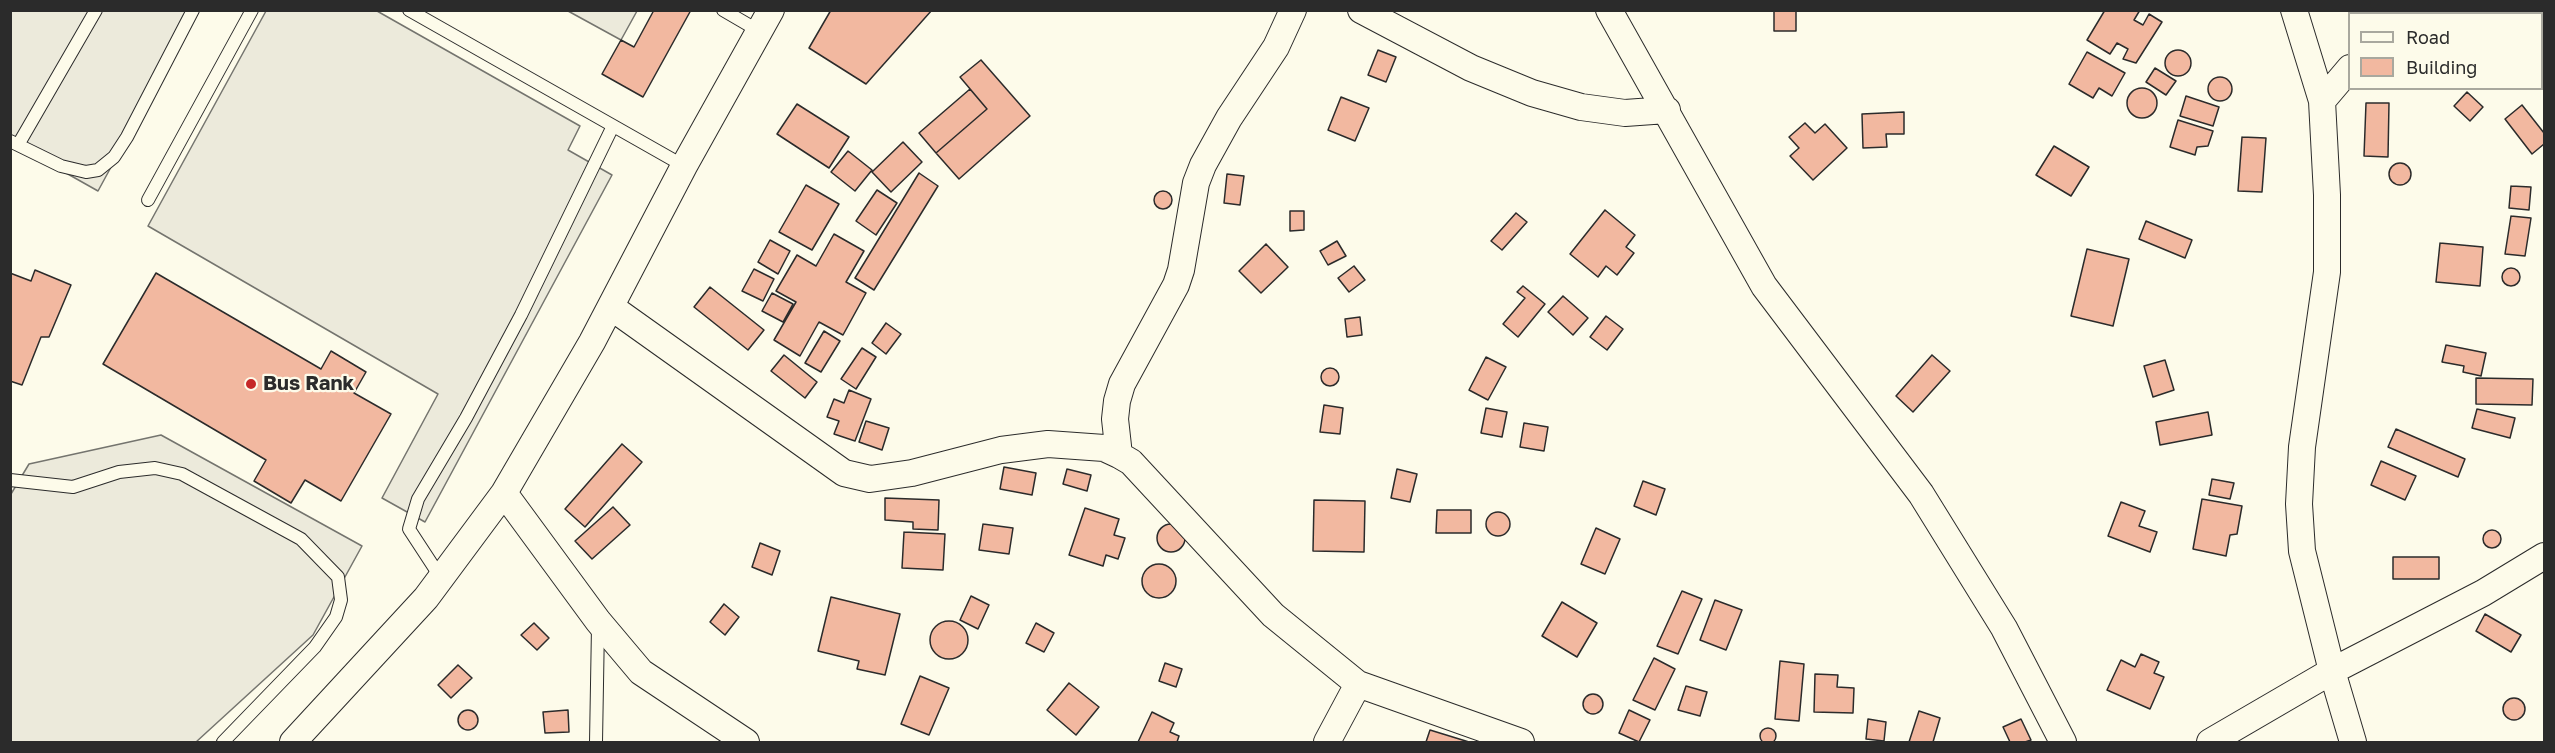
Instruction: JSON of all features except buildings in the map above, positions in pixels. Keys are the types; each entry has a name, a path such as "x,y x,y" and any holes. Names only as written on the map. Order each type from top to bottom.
{"street":[{"path":"1119,455 1117,401 1122,384 1176,285 1181,270 1196,183 1203,165 1229,118 1276,47 1293,10"},
{"path":"1361,10 1453,59 1532,93 1581,107 1614,112 1667,110"},
{"path":"1609,10 1764,286 1921,494 2004,628 2063,742"},
{"path":"2294,10 2322,101 2327,195 2327,272 2302,447 2299,504 2302,551 2332,671 2353,742"},
{"path":"293,742 426,598 504,493 611,307 684,166 765,20"},
{"path":"2322,101 2348,69"},
{"path":"611,307 844,473 870,479 912,473 1001,450 1048,444 1104,448 1119,455 1131,462 1273,615 1358,684 1521,742"},
{"path":"504,493 598,621 641,672 746,742"},
{"path":"2210,742 2332,671 2483,593 2544,556"},
{"path":"1327,742 1358,684"}],"lane":[{"path":"96,10 14,143 61,166 86,172 98,170 114,157 127,137 193,10"},
{"path":"148,200 252,10"},
{"path":"409,10 684,166"},
{"path":"723,10 765,20"},
{"path":"441,578 408,529 418,499 466,418 521,315 613,126"},
{"path":"10,480 73,487 119,472 155,468 182,474 301,539 338,577 341,600 336,617 315,647 223,742"},
{"path":"596,742 598,621"}],"shaded area":[{"path":"11,11 196,11 98,191 11,142"},
{"path":"266,11 377,11 580,126 568,150 612,175 425,522 382,498 438,394 148,226"},
{"path":"568,11 637,11 621,40"},
{"path":"161,435 362,546 313,635 196,742 11,742 11,494 29,464"}],"place":[{"name":"Bus Rank","path":"251,384"}]}
